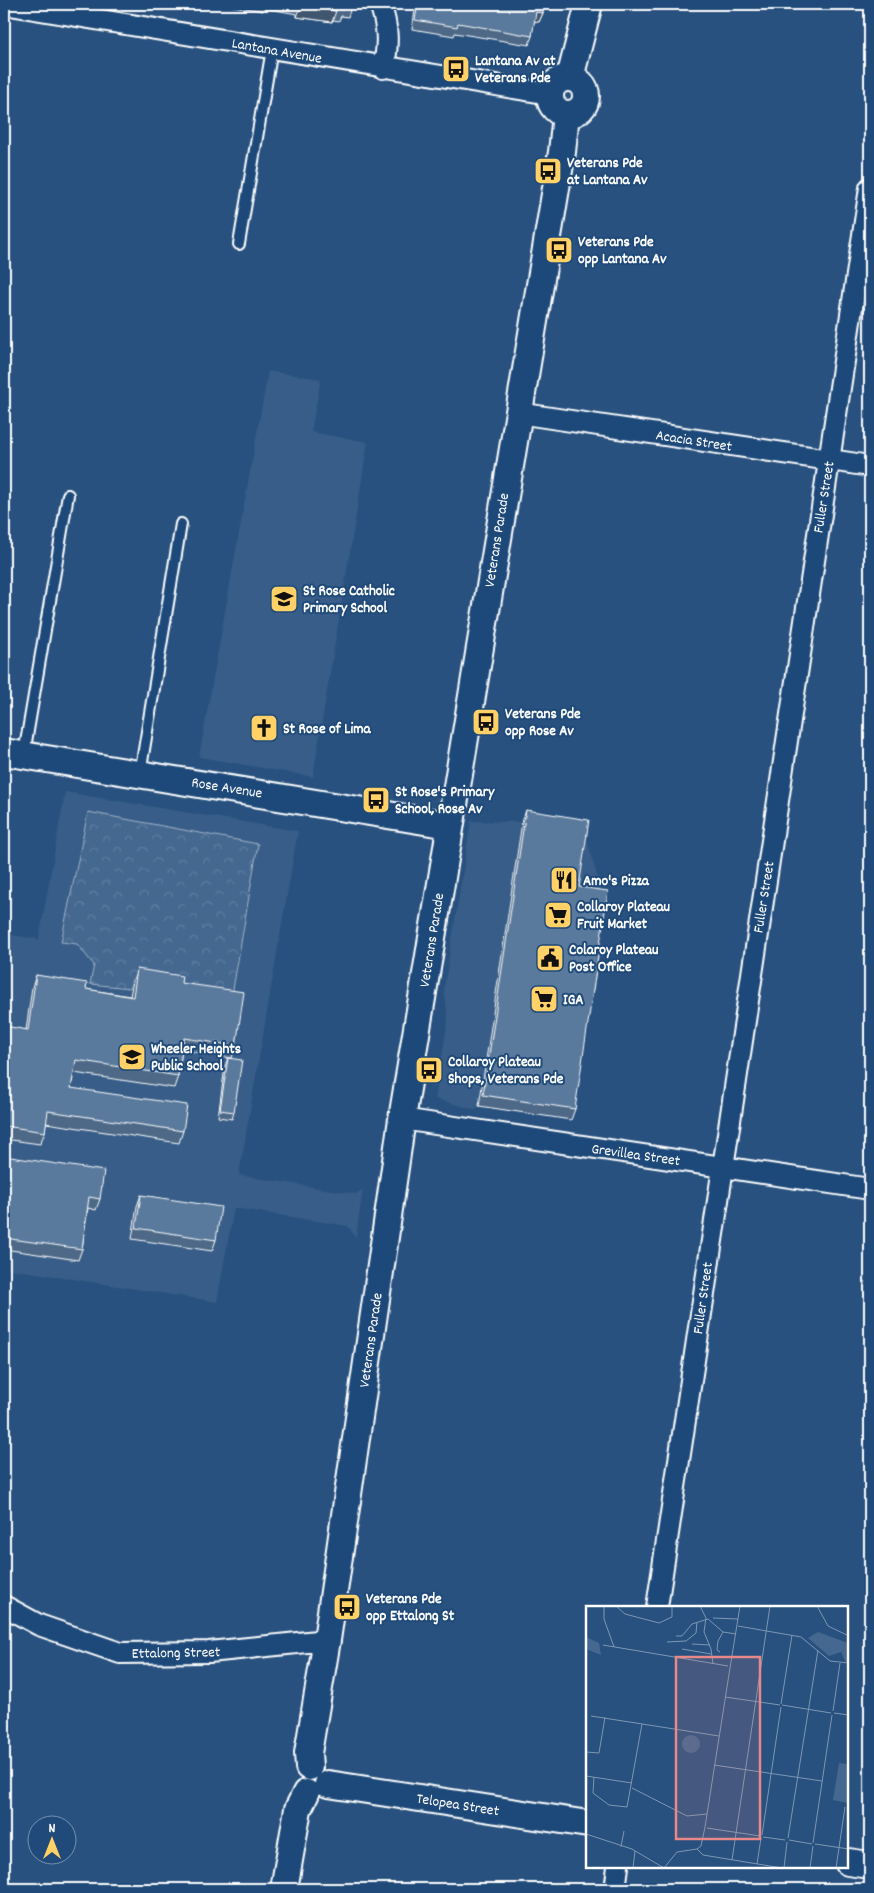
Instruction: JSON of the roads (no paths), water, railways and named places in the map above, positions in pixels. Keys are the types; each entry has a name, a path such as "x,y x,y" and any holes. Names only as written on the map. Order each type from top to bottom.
{"street":[{"name":"Lantana Avenue","path":"4,4 383,68 550,94"},
{"path":"380,4 387,28 388,42 383,68"},
{"path":"570,78 589,4"},
{"path":"570,78 581,83 586,95 585,101 578,111 566,114 560,113 552,105 550,94 554,84 559,80 570,78"},
{"name":"Veterans Parade","path":"284,1889 298,1808 315,1781 308,1753 327,1640 402,1119 562,152 566,114"},
{"name":"Fuller Street","path":"656,1606 870,188"},
{"name":"Acacia Street","path":"518,412 870,466"},
{"name":"Rose Avenue","path":"14,753 449,826"},
{"name":"Grevillea Street","path":"402,1119 870,1189"},
{"name":"Ettalong Street","path":"4,1606 39,1625 120,1653 209,1652 327,1640"},
{"name":"Telopea Street","path":"315,1781 586,1824"},
{"path":"849,1862 870,1865"},
{"path":"615,1889 618,1868"}],"lane":[{"path":"239,244 272,49"},
{"path":"14,753 68,495"},
{"path":"140,774 182,524"}],"place":[{"name":"Lantana Av at Veterans Pde","path":"456,69"},
{"name":"Veterans Pde at Lantana Av","path":"548,171"},
{"name":"Veterans Pde opp Lantana Av","path":"559,250"},
{"name":"St Rose Catholic Primary School","path":"284,599"},
{"name":"Veterans Pde opp Rose Av","path":"486,722"},
{"name":"St Rose of Lima","path":"264,728"},
{"name":"St Rose's Primary School, Rose Av","path":"376,800"},
{"name":"Amo's Pizza","path":"564,880"},
{"name":"Collaroy Plateau Fruit Market","path":"558,915"},
{"name":"Colaroy Plateau Post Office","path":"550,958"},
{"name":"IGA","path":"544,999"},
{"name":"Wheeler Heights Public School","path":"132,1057"},
{"name":"Collaroy Plateau Shops, Veterans Pde","path":"429,1070"},
{"name":"Veterans Pde opp Ettalong St","path":"347,1607"}]}
